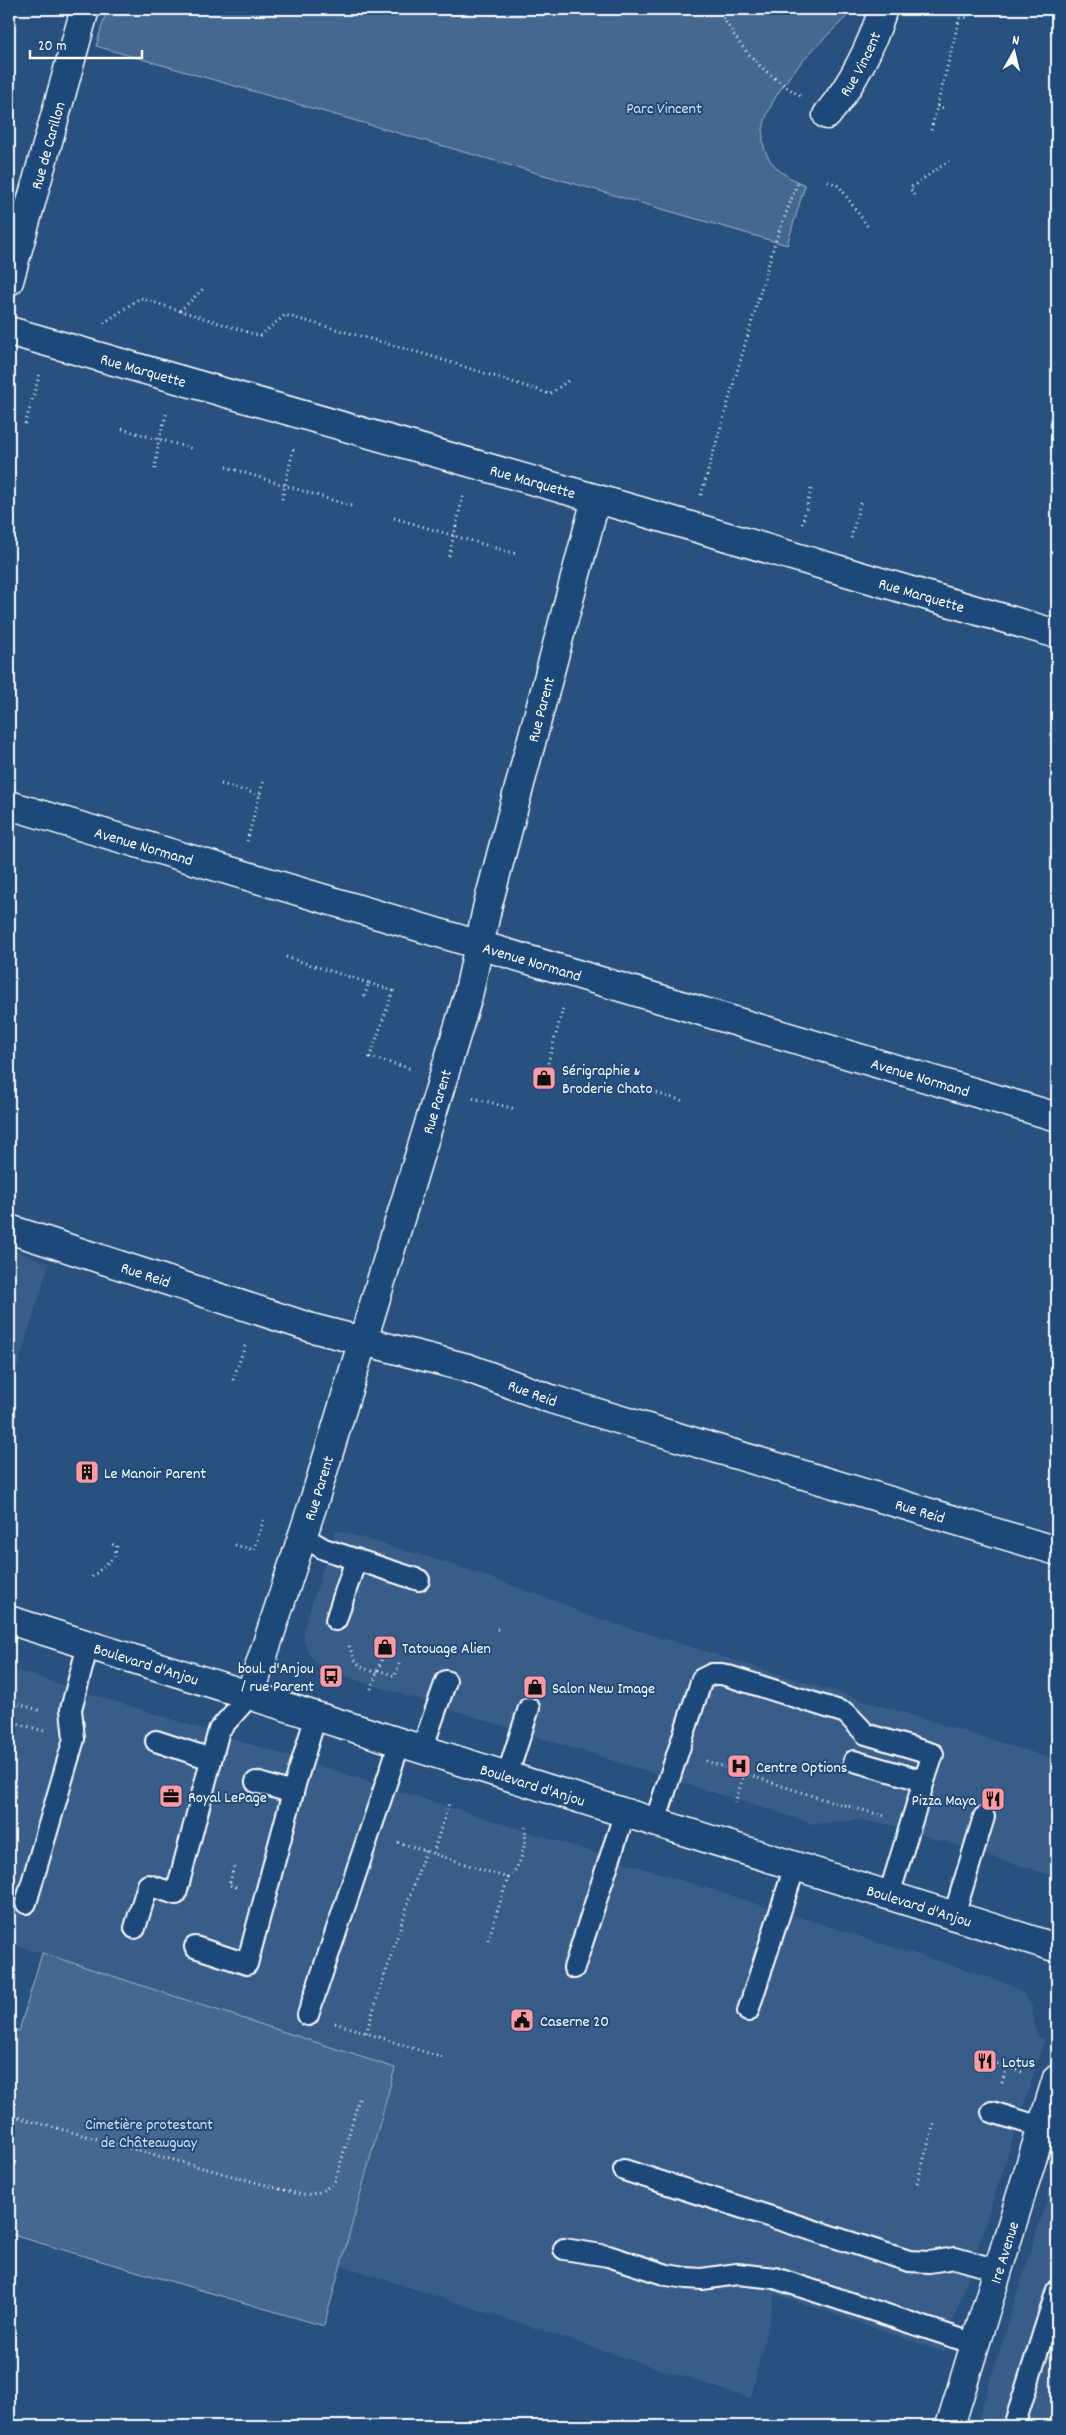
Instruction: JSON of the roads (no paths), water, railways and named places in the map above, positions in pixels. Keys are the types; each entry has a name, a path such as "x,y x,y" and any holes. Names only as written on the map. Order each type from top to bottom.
{"street":[{"name":"Rue de Carillon","path":"9,282 85,9"},
{"name":"Rue Vincent","path":"828,115 855,76 870,46 883,9"},
{"name":"Rue Marquette","path":"9,331 842,570 1057,634"},
{"name":"Rue Parent","path":"250,1695 302,1536 444,1079 468,996 488,904 596,499"},
{"name":"Avenue Normand","path":"9,805 1057,1117"},
{"name":"Rue Reid","path":"10,1233 312,1328 468,1368 551,1399 1057,1551"},
{"name":"Boulevard d'Anjou","path":"9,1620 1057,1948"},
{"name":"1re Avenue","path":"950,2426 998,2270 1050,2130 1057,2078"}],"lane":[{"path":"302,1536 324,1550 419,1580"},
{"path":"336,1620 356,1559"},
{"path":"26,1903 74,1739 71,1709 88,1645"},
{"path":"655,1822 702,1679 712,1674 722,1674 846,1713 866,1734 933,1754 889,1895"},
{"path":"308,2015 411,1745 446,1681"},
{"path":"134,1928 148,1886 176,1894 218,1730 250,1695"},
{"path":"507,1776 529,1708"},
{"path":"195,1947 247,1964 293,1793 316,1716"},
{"path":"156,1742 212,1759"},
{"path":"854,1761 924,1781"},
{"path":"256,1782 293,1793"},
{"path":"574,1968 625,1812"},
{"path":"954,1915 984,1817"},
{"path":"748,2011 795,1866"},
{"path":"992,2112 1050,2130"},
{"path":"624,2170 909,2261 929,2262 956,2258 998,2270"},
{"path":"564,2249 608,2256 667,2275 686,2278 702,2279 737,2274 775,2278 975,2344"},
{"path":"1014,2426 1057,2290"}],"place":[{"name":"Sérigraphie & Broderie Chato","path":"544,1078"},
{"name":"Le Manoir Parent","path":"87,1472"},
{"name":"Tatouage Alien","path":"385,1647"},
{"name":"boul. d'Anjou / rue Parent","path":"331,1676"},
{"name":"Salon New Image","path":"535,1687"},
{"name":"Centre Options","path":"739,1766"},
{"name":"Royal LePage","path":"171,1796"},
{"name":"Pizza Maya","path":"993,1799"},
{"name":"Caserne 20","path":"522,2020"},
{"name":"Lotus","path":"985,2061"}],"park label":[{"name":"Parc Vincent","path":"664,107"},
{"name":"Cimetière protestant de Châteauguay","path":"149,2132"}]}
